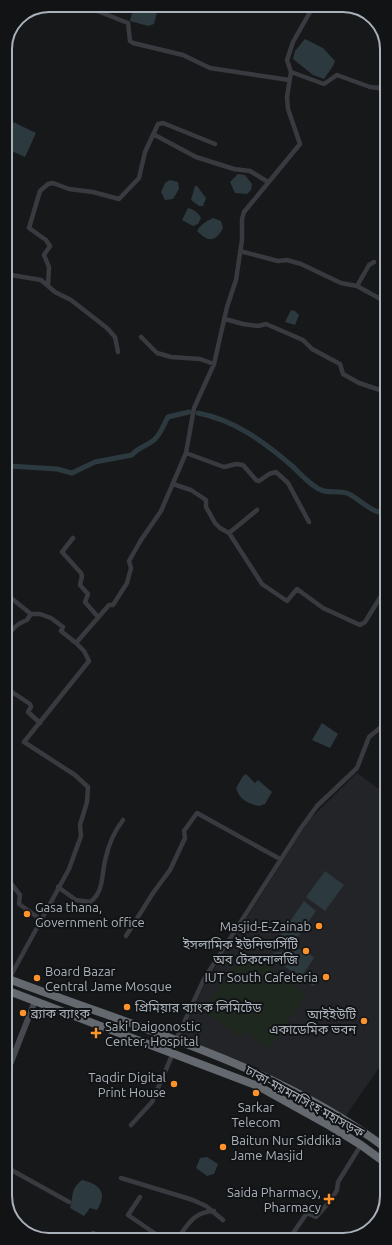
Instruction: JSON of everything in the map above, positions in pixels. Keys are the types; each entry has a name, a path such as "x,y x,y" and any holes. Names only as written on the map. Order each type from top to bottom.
{"highway":[{"path":"12,980 176,1040 294,1090 380,1145"},
{"name":"ঢাকা-ময়মনসিংহ মহাসড়ক","path":"12,992 258,1086 361,1145 380,1159"}],"main road":[{"path":"12,1060 35,1001"}],"street":[{"path":"100,12 128,23 130,41 133,43 183,54 210,68 289,80"},
{"path":"76,643 109,605 113,605 120,595 127,582 131,568 129,561 141,540 161,511 186,453 194,408 214,364 224,319 236,280 244,212 300,144 288,109 290,72 287,60 293,42 310,12"},
{"path":"290,72 324,84 338,75 370,87 379,88"},
{"path":"48,286 49,267 44,255 50,246 46,240 30,228 42,188 53,183 69,189 93,192 119,199 139,178 145,152 158,124 163,123 215,144"},
{"path":"153,134 178,146 189,154 234,169 250,171 268,182"},
{"path":"240,251 278,261 287,260 301,264 341,283 357,286 380,299"},
{"path":"357,286 366,269 374,262"},
{"path":"12,275 41,280 55,292 71,300 107,328 115,337 118,352"},
{"path":"224,319 258,326 266,324 303,340 312,349 340,364 344,374 359,383 380,390"},
{"path":"141,337 157,353 171,357 200,359 214,364"},
{"path":"186,453 224,467 236,464 243,465 256,480 259,481 269,474 276,472 288,483 309,522"},
{"path":"173,484 191,490 206,500 206,507 216,523 220,528 229,533 262,584 287,601 297,589 323,608 360,625 365,622 380,598"},
{"path":"229,533 258,510"},
{"path":"73,538 62,552 81,573 82,576 80,585 88,594 85,602 98,617"},
{"path":"12,599 31,614 40,614 51,618 63,627 61,631 84,651 89,660 24,742 75,775 88,787 87,802 80,825 81,836 69,869 12,969"},
{"path":"12,629 27,620 31,614"},
{"path":"12,692 30,704 31,707 28,712 40,723"},
{"path":"176,1040 204,979 280,859 316,806 357,768 369,737 380,728"},
{"path":"126,936 159,884 170,870 184,838 184,831 197,813 280,859"},
{"path":"58,887 76,900 83,902 90,902 96,897 102,883 106,856 113,834 123,820"},
{"path":"12,885 20,895 19,904 40,919"},
{"path":"131,1125 152,1102 173,1053"},
{"path":"293,1233 307,1213 316,1217 331,1200 338,1182 361,1145"},
{"path":"12,1170 69,1202"},
{"path":"121,1178 193,1200 214,1211 223,1220"},
{"path":"140,1197 128,1215 154,1233"},
{"path":"181,1233 187,1224 196,1216 205,1212 214,1211"}],"shaded area":[{"path":"132,12 157,12 154,24 148,26 130,21"},
{"path":"305,39 323,48 335,61 324,79 313,75 293,59 295,51"},
{"path":"12,121 36,133 25,157 12,151"},
{"path":"238,174 245,175 252,184 251,190 247,194 235,193 230,182"},
{"path":"170,180 178,182 179,189 173,199 165,200 161,192 165,183"},
{"path":"195,186 197,186 206,198 203,206 199,206 191,200"},
{"path":"188,208 192,209 200,216 201,218 198,224 193,226 182,220"},
{"path":"213,218 221,221 223,228 217,236 208,239 197,231 202,225"},
{"path":"291,310 295,311 299,315 295,325 285,322"},
{"path":"322,723 338,734 330,748 312,740"},
{"name":"ইসলামিক ইউনিভার্সিটি অব টেকনোলজি","path":"357,773 380,790 380,1066 345,1117 285,1081 179,1038 207,980 309,820"},
{"path":"246,774 255,783 258,780 272,792 265,804 259,806 251,804 244,800 240,795 236,788 243,776"},
{"path":"325,871 344,885 325,911 306,897"},
{"path":"304,901 316,911 295,941 275,943"},
{"path":"304,949 314,958 304,973 316,982 313,986 269,956 271,953"},
{"path":"259,959 307,995 268,1048 245,1032 241,1037 203,1011 239,960"},
{"path":"207,1157 218,1164 214,1174 207,1176 196,1168 200,1158"},
{"path":"82,1180 98,1187 102,1194 102,1199 97,1210 90,1208 84,1216 70,1208 73,1192"}],"waterway":[{"path":"12,466 57,469 72,473 95,462 132,455 137,450 155,439 168,417 189,412"},
{"path":"198,413 224,421 248,433 280,456 315,487 327,492 346,493 371,509 380,512"}],"place":[{"name":"Gasa thana, Government office","path":"27,914"},
{"name":"Masjid-E-Zainab","path":"319,926"},
{"name":"ইসলামিক ইউনিভার্সিটি অব টেকনোলজি","path":"306,951"},
{"name":"IUT South Cafeteria","path":"326,977"},
{"name":"Board Bazar Central Jame Mosque","path":"37,978"},
{"name":"প্রিমিয়ার ব্যাংক লিমিটেড","path":"127,1007"},
{"name":"ব্র্যাক ব্যাংক","path":"23,1013"},
{"name":"আইইউটি একাডেমিক ভবন","path":"364,1021"},
{"name":"Saki Daigonostic Center, Hospital","path":"96,1033"},
{"name":"Taqdir Digital Print House","path":"174,1084"},
{"name":"Sarkar Telecom","path":"256,1093"},
{"name":"Baitun Nur Siddikia Jame Masjid","path":"223,1147"},
{"name":"Saida Pharmacy, Pharmacy","path":"329,1199"}]}
